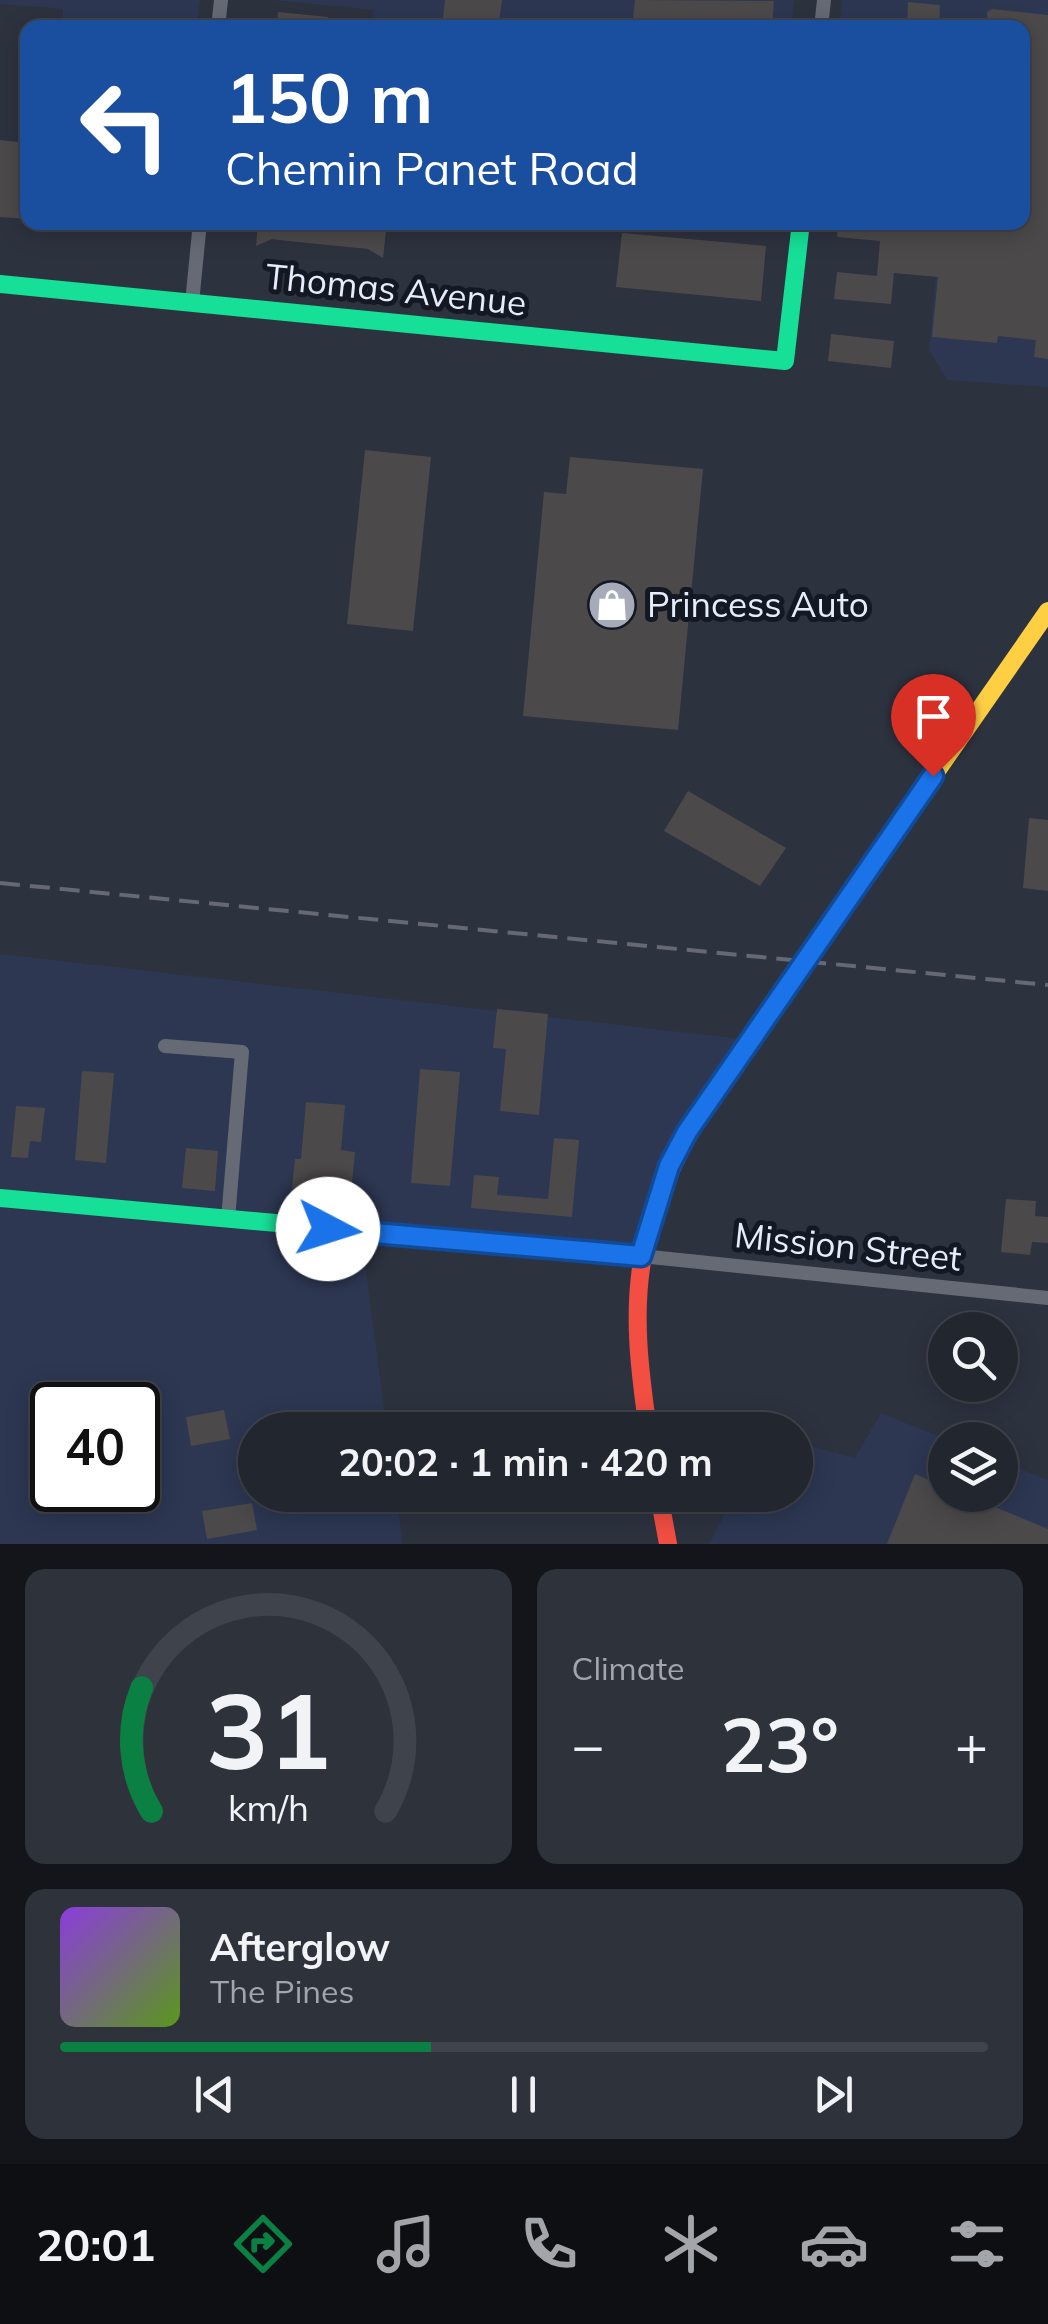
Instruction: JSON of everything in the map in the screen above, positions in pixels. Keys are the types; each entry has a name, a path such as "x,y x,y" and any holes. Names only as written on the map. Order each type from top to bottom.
{"street":[{"path":"192,303 199,230"},
{"name":"Thomas Avenue","path":"0,284 786,361 800,230"},
{"path":"646,1412 638,1334 641,1256 669,1166 687,1132 1048,610"},
{"path":"165,1046 242,1052 228,1219"},
{"path":"0,1198 641,1256"},
{"name":"Mission Street","path":"641,1256 1048,1298"},
{"path":"662,1512 668,1544"}],"shaded area":[{"path":"0,0 200,0 198,20 62,20 63,9 0,4"},
{"path":"273,0 794,0 792,20 372,20 373,10"},
{"path":"842,0 1048,0 1048,387 947,380 929,350 940,230 1030,230 1030,20 840,20"},
{"path":"0,954 750,1040 708,1101 641,1256 361,1233 385,1412 238,1412 238,1512 398,1512 403,1544 0,1544"},
{"path":"881,1413 928,1432 928,1512 1018,1512 1018,1468 1048,1480 1048,1544 709,1544 726,1512 813,1512 813,1447 855,1458"}],"building":[{"path":"445,0 502,0 499,20 443,20"},
{"path":"635,0 774,1 773,20 633,20"},
{"path":"908,2 940,5 939,20 907,20"},
{"path":"992,9 1048,15 1048,359 1034,357 1036,340 998,336 997,343 932,337 938,277 894,273 891,304 834,299 837,272 877,276 880,241 837,237 837,230 1030,230 1030,20 988,20 987,12"},
{"path":"278,12 328,17 327,20 278,20"},
{"path":"0,140 20,142 20,218 0,217"},
{"path":"257,230 386,230 383,258 368,249 272,239 256,246"},
{"path":"622,233 766,246 761,301 616,287"},
{"path":"831,334 894,341 891,368 828,361"},
{"path":"365,450 431,457 413,631 347,624"},
{"name":"Princess Auto","path":"570,457 703,469 678,730 523,716 544,492 566,494"},
{"path":"688,791 786,848 760,886 664,831"},
{"path":"1029,818 1048,820 1048,891 1023,888"},
{"path":"497,1009 548,1014 539,1115 500,1111 506,1049 493,1048"},
{"path":"420,1069 460,1072 450,1186 411,1183"},
{"path":"82,1071 114,1073 106,1163 75,1160"},
{"path":"306,1102 345,1105 341,1150 355,1152 351,1193 292,1188 295,1159 301,1159"},
{"path":"16,1106 45,1108 41,1142 30,1141 28,1158 11,1157"},
{"path":"554,1138 579,1140 572,1217 471,1208 474,1175 499,1177 497,1195 548,1199"},
{"path":"186,1148 218,1151 215,1191 182,1188"},
{"path":"1006,1199 1036,1201 1035,1216 1048,1217 1048,1243 1032,1242 1030,1255 1001,1252"},
{"path":"224,1410 230,1439 191,1446 186,1417"},
{"path":"915,1474 928,1480 928,1512 1007,1512 1048,1529 1048,1544 887,1544"},
{"path":"238,1505 238,1512 254,1512 257,1530 207,1539 202,1511"}],"railway":[{"path":"0,883 1048,985"}],"traffic: fast":[{"path":"0,284 785,361 800,230"},
{"path":"0,1198 431,1237"}],"traffic: slow":[{"path":"902,821 1048,611"}],"traffic: jam":[{"path":"646,1412 638,1300 643,1256 663,1188 712,1096 902,821"},
{"path":"431,1237 641,1256"},
{"path":"662,1512 668,1544"}],"place":[{"name":"Princess Auto","path":"612,605"}],"route":[{"path":"328,1229 641,1256 669,1166 687,1132 933,776"}]}
